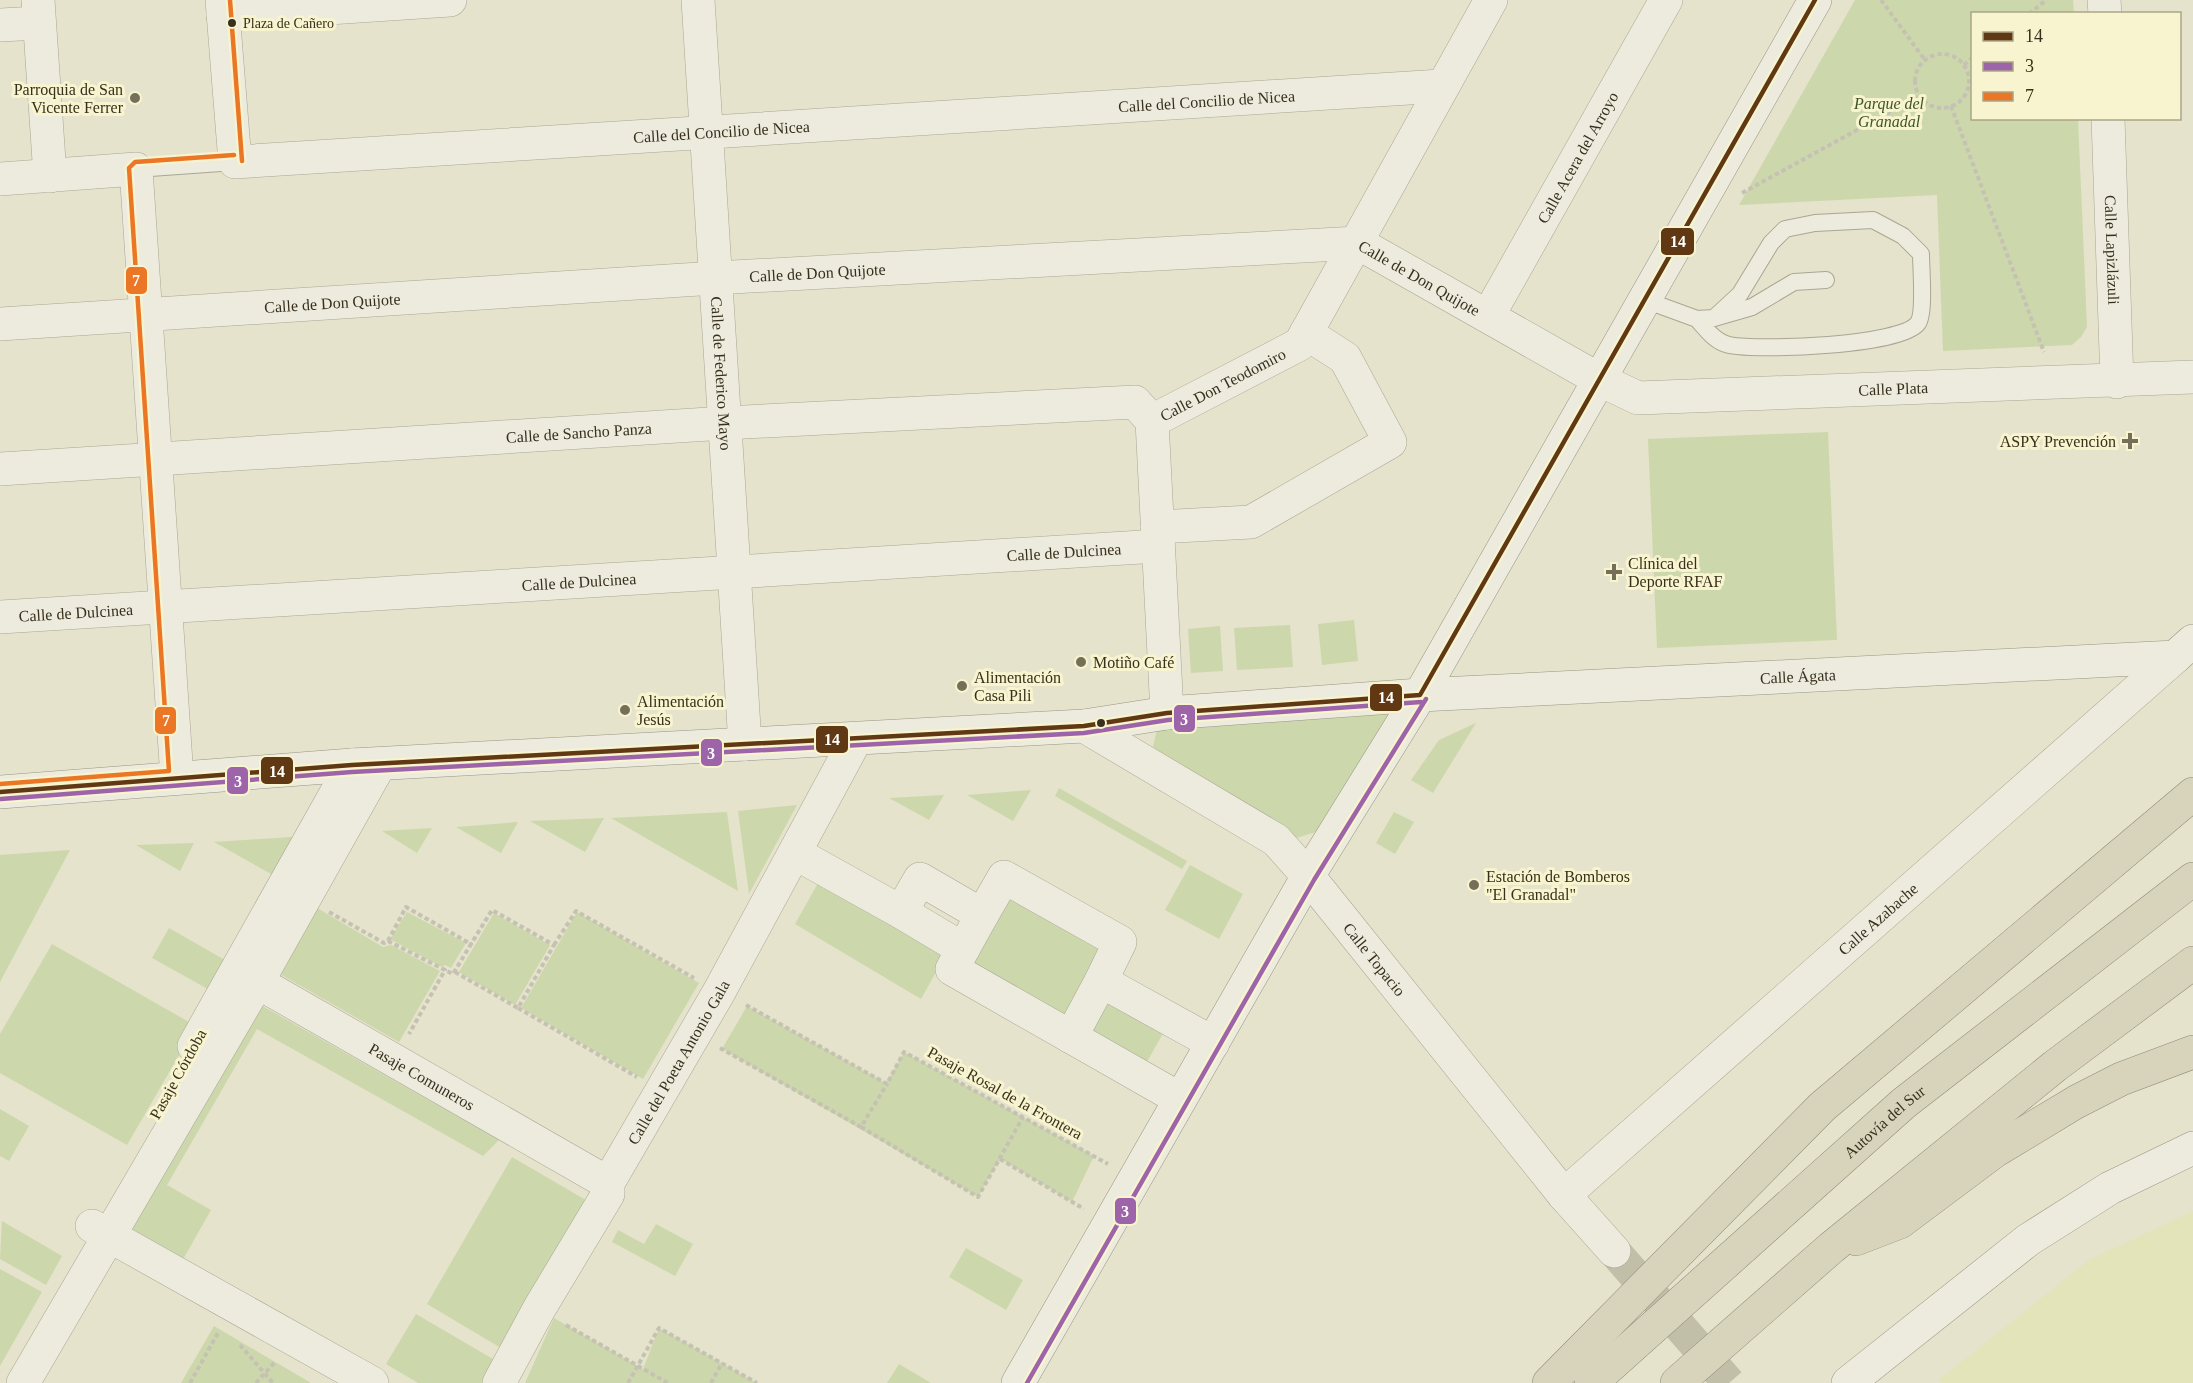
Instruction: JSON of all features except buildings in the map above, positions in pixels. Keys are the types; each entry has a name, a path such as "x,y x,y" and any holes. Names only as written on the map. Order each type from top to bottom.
{"highway":[{"path":"1530,1383 1822,1107 2193,794"},
{"name":"Autovía del Sur","path":"1591,1383 1904,1103 2193,879"},
{"path":"1677,1383 1831,1248 2055,1066 2193,963"},
{"path":"1831,1248 1900,1222 1995,1151 2121,1079 2193,1052"},
{"path":"1549,1383 1822,1107"}],"street":[{"path":"235,162 223,7 450,0"},
{"name":"Calle de Federico Mayo","path":"698,0 745,744"},
{"name":"Calle Don Teodomiro","path":"1167,713 1152,421 1300,344 1358,243 1441,86 1491,0"},
{"name":"Calle Acera del Arroyo","path":"1488,316 1666,0"},
{"path":"1018,1383 1308,876 1420,695 1815,0"},
{"path":"0,25 39,12 50,176"},
{"name":"Calle del Concilio de Nicea","path":"235,162 1441,86"},
{"name":"Calle Lapizlázuli","path":"2108,120 2117,382"},
{"path":"136,169 177,778"},
{"name":"Calle del Concilio de Nicea","path":"0,179 136,169"},
{"name":"Calle de Don Quijote","path":"0,324 715,278 1358,243 1599,380"},
{"name":"Calle de Dulcinea","path":"0,617 734,573 1157,537 1251,522 1390,442 1345,358 1306,333"},
{"name":"Calle Plata","path":"1599,380 1638,398 2117,382 2193,377"},
{"name":"Calle de Sancho Panza","path":"0,468 156,461 725,423 1135,402 1152,421"},
{"name":"Calle Ágata","path":"0,792 366,765 1084,726 1167,713 1420,695 2184,649"},
{"name":"Calle Azabache","path":"1564,1195 2184,649"},
{"name":"Calle Topacio","path":"1084,726 1275,840 1308,876 1564,1195 1614,1251"},
{"name":"Calle del Poeta Antonio Gala","path":"499,1383 539,1309 609,1194 608,1183 696,1034 856,739"},
{"path":"246,976 304,898 366,765"},
{"name":"Pasaje Córdoba","path":"0,1380 95,1241 366,765"},
{"path":"795,852 963,949"},
{"path":"1071,1037 1120,942 1004,877 952,969 1071,1037 1180,1099"},
{"path":"901,912 920,879 982,915"},
{"name":"Pasaje Comuneros","path":"246,976 608,1183"},
{"path":"1101,981 1213,1043"},
{"path":"1848,1383 2028,1240 2110,1188 2193,1148"},
{"path":"23,1383 95,1241"},
{"path":"95,1241 331,1383"},
{"path":"95,1241 372,1383"}],"lane":[{"name":"Calle del Concilio de Nicea","path":"136,169 235,162"},
{"path":"1697,319 1711,335 1728,345 1772,347 1841,344 1880,339 1913,329 1920,320 1921,254 1903,237 1874,220 1815,223 1785,229 1771,243 1740,294 1714,318"},
{"path":"1645,300 1697,319 1714,318 1752,307 1794,282 1826,280"}],"path":[{"path":"1881,0 1925,60"},
{"path":"2031,12 2046,0"},
{"path":"1938,54 1947,54 1955,57 1964,65 1969,79 1969,88 1959,102 1951,106 1933,106 1919,96 1915,79 1917,70 1925,60 1938,54"},
{"path":"1964,65 1971,59"},
{"path":"1737,196 1919,96"},
{"path":"1951,106 2044,353"},
{"path":"304,898 384,943 387,941 453,975 492,910 554,945"},
{"path":"387,941 406,907 471,944"},
{"path":"518,1008 576,911 887,1084 861,1127"},
{"path":"393,1061 445,970"},
{"path":"455,972 662,1091"},
{"path":"696,1034 861,1127 978,1197 1023,1117"},
{"name":"Pasaje Rosal de la Frontera","path":"887,1084 904,1052 1136,1178"},
{"path":"1000,1159 1110,1223"},
{"path":"539,1309 668,1383"},
{"path":"628,1383 659,1328 757,1383"},
{"path":"190,1383 220,1330"},
{"path":"233,1338 273,1383"},
{"path":"256,1383 275,1362"},
{"path":"711,1383 722,1363"}],"green space":[{"name":"Parque del Granadal","path":"1855,0 2073,0 2074,12 1971,12 1971,120 2078,120 2087,327 2072,345 1943,351 1937,195 1739,205"},
{"path":"1828,432 1837,640 1657,648 1648,439"},
{"path":"1354,620 1358,661 1322,665 1318,624"},
{"path":"1290,625 1293,667 1237,670 1234,628"},
{"path":"1220,626 1223,671 1191,673 1188,629"},
{"path":"1367,702 1389,716 1319,831 1293,839 1153,747 1159,720"},
{"path":"1476,723 1433,793 1411,780 1439,740"},
{"path":"1059,788 1187,861 1182,869 1055,796"},
{"path":"1031,790 1013,821 967,795"},
{"path":"944,795 929,820 889,798"},
{"path":"797,805 749,894 738,811"},
{"path":"727,812 738,891 611,818"},
{"path":"1394,812 1414,822 1395,854 1376,843"},
{"path":"604,818 585,852 530,821"},
{"path":"518,822 501,853 456,827"},
{"path":"432,828 417,853 382,831"},
{"path":"306,836 280,879 214,842"},
{"path":"194,843 180,871 136,845"},
{"path":"70,850 0,982 0,855"},
{"path":"1190,865 1243,894 1219,939 1165,910"},
{"path":"822,876 951,945 921,999 795,924"},
{"path":"1005,882 1115,943 1066,1030 956,969"},
{"path":"307,902 383,947 391,945 440,971 399,1042 271,969"},
{"path":"407,912 466,943 451,968 445,965 442,967 390,939"},
{"path":"577,912 699,983 643,1079 521,1008"},
{"path":"494,913 550,945 515,1005 459,972"},
{"path":"169,928 232,964 215,993 152,958"},
{"path":"52,944 196,1026 127,1145 0,1073 0,1034"},
{"path":"1103,986 1169,1023 1140,1074 1074,1037"},
{"path":"252,1000 499,1140 483,1156 257,1029 167,1185 211,1210 181,1263 121,1229"},
{"path":"747,1006 886,1083 904,1052 1094,1156 1072,1202 1000,1159 978,1197 722,1049"},
{"path":"0,1109 29,1126 9,1161 0,1156"},
{"path":"512,1157 586,1200 501,1348 427,1304"},
{"path":"2193,1211 2193,1383 1941,1383 1939,1380 2089,1260"},
{"path":"2,1221 62,1256 46,1285 0,1259"},
{"path":"656,1224 693,1244 675,1276 612,1242 618,1230 644,1244"},
{"path":"966,1248 1023,1280 1006,1310 949,1277"},
{"path":"0,1269 42,1292 0,1366"},
{"path":"416,1314 498,1362 486,1383 418,1383 386,1364"},
{"path":"554,1318 643,1369 659,1328 757,1383 525,1383"},
{"path":"214,1326 311,1383 181,1383"},
{"path":"899,1364 931,1383 887,1383"}],"tunnel":[{"path":"1614,1251 1729,1383"}],"transit line":[{"name":"7","path":"230,0 242,161"},
{"name":"14","path":"0,792 352,765 1084,726 1167,713 1420,695 1815,0"},
{"name":"7","path":"0,784 169,771 129,168 135,162 234,155"},
{"name":"3","path":"1027,1383 1314,880 1426,699"},
{"name":"3","path":"1,799 352,772 1084,733 1168,720 1421,702"}],"place":[{"name":"Plaza de Cañero","path":"232,23"},
{"name":"Parroquia de San Vicente Ferrer","path":"135,98"},
{"name":"ASPY Prevención","path":"2130,441"},
{"name":"Clínica del Deporte RFAF","path":"1614,572"},
{"name":"Motiño Café","path":"1081,662"},
{"name":"Alimentación Casa Pili","path":"962,686"},
{"name":"Alimentación Jesús","path":"625,710"},
{"name":"Estación de Bomberos \"El Granadal\"","path":"1474,885"}]}
